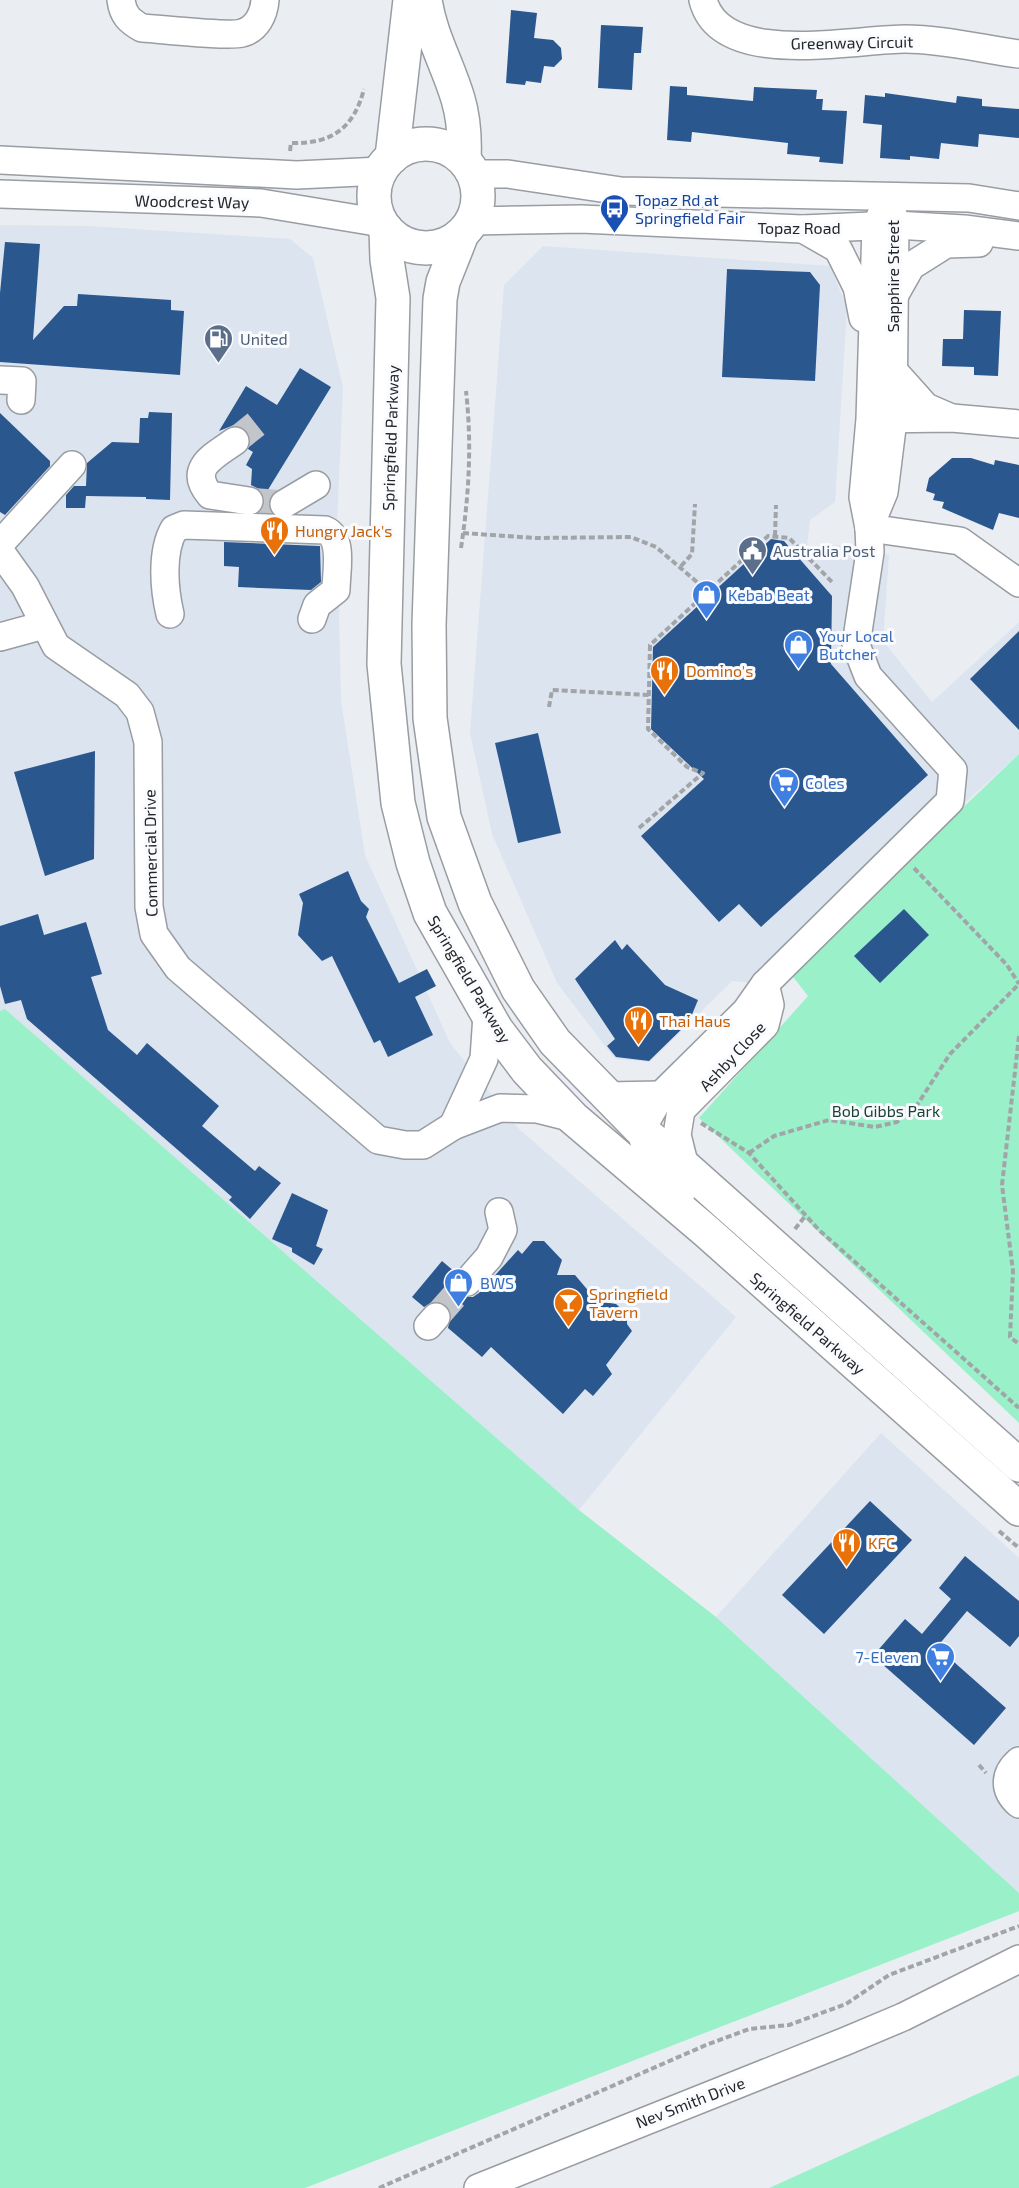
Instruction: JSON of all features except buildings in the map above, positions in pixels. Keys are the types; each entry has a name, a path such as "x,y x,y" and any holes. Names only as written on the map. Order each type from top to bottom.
{"main road":[{"path":"410,0 386,164 375,188 375,206 384,226 406,244 420,248 450,243 467,228 477,206 478,189 469,167 458,99 428,16 425,0"},
{"path":"386,164 405,148 421,144 437,145 452,150 469,167"},
{"name":"Springfield Parkway","path":"384,226 393,298 384,664 395,783 413,863 430,913 488,1015 527,1070 573,1118 1019,1509"},
{"name":"Springfield Parkway","path":"467,228 442,282 440,299 429,614 430,718 444,817 475,903 518,989 555,1042 606,1096 641,1130 1019,1465"}],"street":[{"path":"121,0 123,11 130,22 142,28 242,34 256,26 264,9 265,0"},
{"name":"Greenway Circuit","path":"703,0 706,12 718,26 731,35 757,40 805,47 907,39 1019,54"},
{"name":"Woodcrest Way","path":"0,160 297,175 386,164"},
{"name":"Topaz Road","path":"469,167 621,191 969,198 1019,206"},
{"name":"Woodcrest Way","path":"0,194 261,203 384,226"},
{"name":"Sapphire Street","path":"870,351 889,196"},
{"name":"Topaz Road","path":"467,228 581,219 802,229 886,226 964,229 1019,239"},
{"name":"Sapphire Street","path":"881,419 892,369 893,299 886,226"},
{"name":"Sapphire Street","path":"802,229 838,249 857,287 881,419 884,492 869,528"},
{"name":"Topaz Road","path":"893,299 911,266 946,244 1019,239"},
{"path":"892,369 926,407 952,418"},
{"path":"0,380 22,381 21,400"},
{"path":"881,419 952,418 1019,424"},
{"path":"235,441 205,464 200,475 203,486 210,495 249,501"},
{"path":"0,543 72,465"},
{"path":"284,504 316,484"},
{"path":"170,614 166,594 168,539 174,529 184,525 326,530 333,533 336,541 336,590 317,605 312,619"},
{"path":"869,528 960,542 1019,583"},
{"name":"Ashby Close","path":"641,1130 671,1102 746,1011 765,984 897,850 932,821 950,801 953,770 868,676 856,645 870,552 869,528"},
{"name":"Commercial Drive","path":"0,552 25,586 56,646 127,696 140,712 148,741 149,907 154,934 167,955 202,991 378,1140 405,1145 423,1145 453,1126 500,1108 537,1109 573,1118"},
{"path":"0,637 44,625"},
{"path":"453,1126 484,1059 488,1015"},
{"path":"606,1096 671,1102 685,1167"},
{"path":"641,1130 645,1150 665,1180 733,1239 734,1257"},
{"path":"466,1282 489,1257 503,1230 499,1212"},
{"path":"1019,1761 1008,1776 1006,1785 1010,1796 1019,1804"},
{"name":"Nev Smith Drive","path":"478,2188 903,2017 1019,1959"},
{"name":"Nev Smith Drive","path":"903,2017 991,1990 1019,1978"}],"path":[{"path":"460,555 468,501 471,441 466,386"},
{"path":"681,566 692,554 695,504"},
{"path":"775,536 776,505"},
{"path":"463,533 535,538 631,537 656,548 681,566 709,592"},
{"path":"639,828 703,773 687,767 648,729 650,645 768,536 789,538 833,583"},
{"path":"549,707 552,690 649,695"},
{"path":"749,1153 774,1136 829,1120 875,1127 897,1122 917,1105 950,1054 1019,985 1007,965 897,850"},
{"path":"1019,1036 1002,1185 1013,1271 1010,1337 1019,1344"},
{"path":"671,1102 749,1153 819,1230 1019,1408"},
{"path":"379,2188 733,2034 749,2029 789,2025 835,2008 889,1976 1019,1926"}],"shaded area":[{"path":"0,225 89,226 290,239 313,258 343,387 337,524 341,700 365,855 450,1043 519,1129 736,1317 579,1510 5,1009 0,1011"},
{"path":"543,246 830,266 847,308 835,502 810,520 807,546 845,545 889,555 883,641 932,702 1019,622 1019,754 765,984 732,981 650,1062 615,1059 557,983 492,834 470,733 504,285"},
{"path":"881,1433 1019,1558 1019,1893 716,1617"}],"green space":[{"name":"Bob Gibbs Park","path":"1019,754 1019,1423 699,1118 808,996 790,973"},
{"path":"5,1009 579,1510 716,1617 1019,1893 1019,1911 305,2188 0,2188 0,1011"},
{"path":"1019,2075 1019,2188 769,2188"}],"tunnel":[{"path":"235,441 260,421"},
{"path":"249,501 284,504"},
{"path":"436,1317 467,1282"}],"place":[{"name":"Topaz Rd at Springfield Fair","path":"614,234"},
{"name":"United","path":"219,364"},
{"name":"Hungry Jack's","path":"274,556"},
{"name":"Australia Post","path":"752,576"},
{"name":"Kebab Beat","path":"707,620"},
{"name":"Your Local Butcher","path":"798,670"},
{"name":"Domino's","path":"665,696"},
{"name":"Coles","path":"784,808"},
{"name":"Thai Haus","path":"638,1046"},
{"name":"BWS","path":"459,1308"},
{"name":"Springfield Tavern","path":"568,1328"},
{"name":"KFC","path":"847,1568"},
{"name":"7-Eleven","path":"940,1682"}]}
